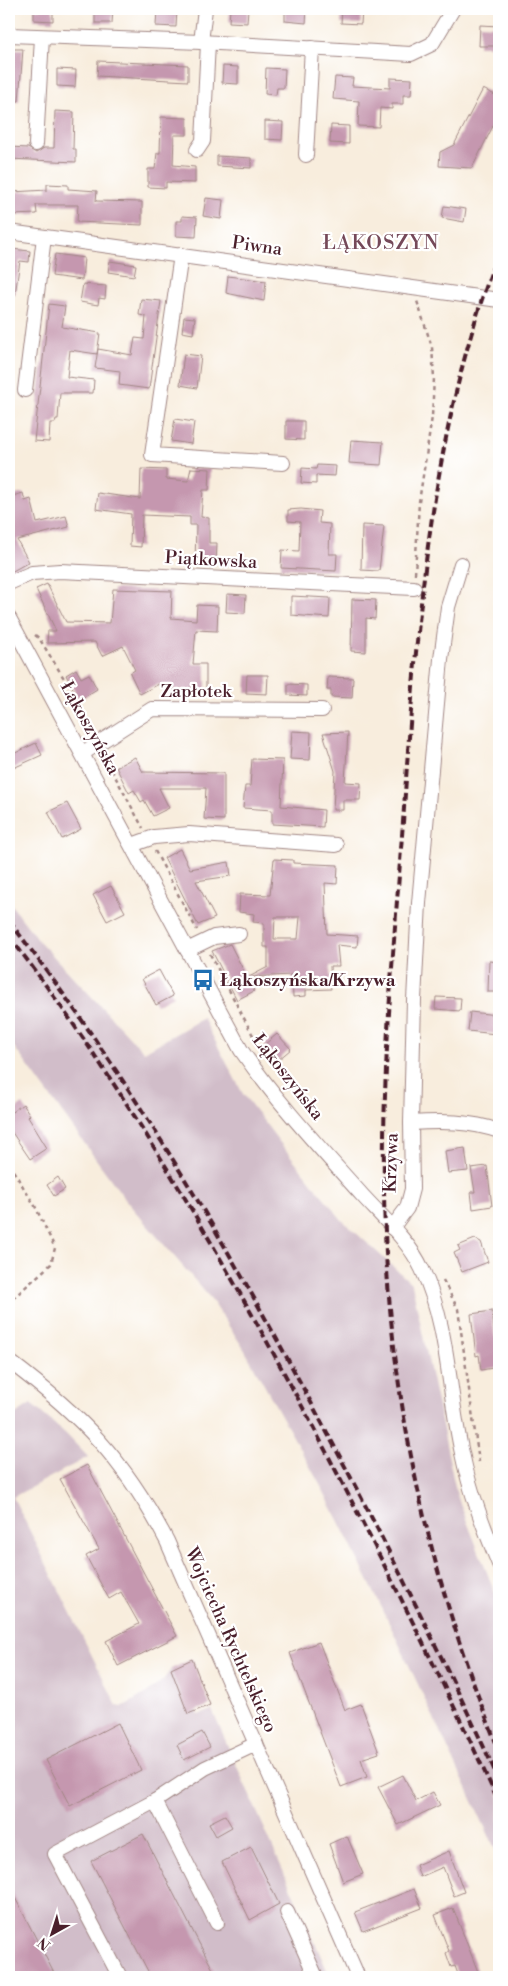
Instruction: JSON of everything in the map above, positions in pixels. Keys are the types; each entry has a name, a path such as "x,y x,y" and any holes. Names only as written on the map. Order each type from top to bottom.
{"street":[{"path":"197,150 203,141 205,9"},
{"path":"9,35 411,54 432,44 453,9"},
{"path":"36,144 42,36"},
{"path":"306,155 312,48"},
{"name":"Piwna","path":"9,232 411,286 499,300"},
{"path":"25,390 44,237"},
{"path":"181,255 152,456 283,463"},
{"path":"411,1123 419,903 441,659 448,607 461,564"},
{"name":"Piątkowska","path":"9,583 32,573 60,571 414,588"},
{"name":"Łąkoszyńska","path":"9,618 241,1050 259,1076 392,1228 416,1259 434,1299 462,1453 474,1499 499,1564"},
{"name":"Zapłotek","path":"83,753 152,709 322,710"},
{"path":"132,845 149,839 189,834 336,845"},
{"path":"187,950 214,937 239,934"},
{"name":"Krzywa","path":"392,1228 407,1208 412,1189 411,1123 444,1121 485,1126 499,1131"},
{"name":"Wojciecha Rychtelskiego","path":"9,1361 71,1411 108,1448 132,1480 168,1541 358,1977"},
{"path":"120,1977 55,1854 155,1801 205,1768 256,1744"},
{"path":"155,1801 217,1923"},
{"path":"287,1912 316,1977"}],"path":[{"path":"411,286 432,347 434,378 430,433 419,502 414,588"},
{"path":"33,634 39,638 65,680 266,1060"},
{"path":"9,1164 35,1206 54,1248 51,1264 9,1302"},
{"path":"441,1278 458,1310 480,1465"}],"shaded area":[{"path":"9,902 38,940 144,1052 203,1018 243,1094 281,1144 342,1220 412,1284 457,1496 499,1603 499,1857 383,1610 323,1490 244,1349 211,1299 128,1203 9,1040"},
{"path":"31,1404 66,1434 88,1457 13,1497 117,1706 122,1707 149,1692 164,1679 171,1669 188,1713 196,1711 198,1715 212,1710 330,1977 9,1977 9,1418"}],"building":[{"path":"34,9 53,9 53,21 34,20"},
{"path":"95,9 113,9 112,23 95,23"},
{"path":"157,9 177,9 176,27 156,26"},
{"path":"230,9 248,9 247,23 229,22"},
{"path":"285,9 307,9 306,23 285,21"},
{"path":"342,9 362,9 361,24 341,23"},
{"path":"480,25 499,26 499,46 479,46"},
{"path":"9,49 23,49 19,101 9,101"},
{"path":"98,61 188,65 188,81 97,76"},
{"path":"223,66 238,67 238,84 222,83"},
{"path":"266,68 285,69 284,88 277,88 276,95 265,94"},
{"path":"57,69 76,70 75,87 57,86"},
{"path":"335,77 353,78 352,86 390,88 390,78 412,79 411,95 403,95 403,104 392,104 392,109 380,108 379,127 358,126 359,101 333,99"},
{"path":"483,89 499,97 499,114 472,168 439,166 440,152 454,145"},
{"path":"55,111 74,112 73,149 76,149 76,162 9,159 9,147 28,148 36,153 44,148 54,148"},
{"path":"161,117 187,118 187,135 174,135 173,165 195,167 195,183 166,182 166,188 148,187 148,169 155,169 157,153 160,153"},
{"path":"265,121 283,122 282,140 265,139"},
{"path":"331,125 349,126 349,144 330,143"},
{"path":"217,156 251,158 251,168 217,166"},
{"path":"47,184 68,185 68,189 97,191 96,201 142,202 142,225 77,222 78,205 36,205 37,214 12,215 12,192 47,190"},
{"path":"206,198 223,200 221,219 203,216"},
{"path":"444,206 466,209 464,222 442,218"},
{"path":"182,216 197,217 196,237 176,236 176,221 182,221"},
{"path":"11,249 30,251 29,262 20,261 15,295 9,295"},
{"path":"55,254 84,258 82,280 52,276"},
{"path":"110,261 136,265 134,276 108,272"},
{"path":"228,276 266,281 264,301 226,293"},
{"path":"83,284 106,286 105,299 99,298 98,305 80,302"},
{"path":"141,299 161,301 149,389 119,385 120,371 95,368 98,349 132,355 135,338 144,339 146,316 139,315"},
{"path":"49,304 65,306 62,327 100,333 97,354 70,350 67,377 94,380 93,393 60,393 58,419 56,419 55,423 50,423 49,442 34,441"},
{"path":"184,317 195,318 193,334 182,332"},
{"path":"184,354 201,356 197,388 180,385"},
{"path":"175,419 194,422 191,444 171,441"},
{"path":"286,421 304,421 304,440 286,439"},
{"path":"351,440 383,442 381,465 349,463"},
{"path":"317,465 336,466 335,476 316,475 316,484 301,483 302,468 316,469"},
{"path":"191,468 210,469 209,490 203,490 201,517 209,518 209,543 217,543 216,565 195,564 196,525 190,525 190,517 142,515 141,547 130,546 131,514 96,509 98,493 140,499 141,469 166,470 166,479 188,481"},
{"path":"23,493 25,501 31,499 37,523 66,516 69,527 17,540 29,562 9,573 9,497"},
{"path":"288,510 320,511 319,523 330,524 329,554 337,554 336,571 281,568 282,550 299,551 300,522 288,521"},
{"path":"362,525 384,526 379,571 361,570"},
{"path":"47,584 66,622 110,623 113,589 172,591 171,618 196,620 197,605 218,606 217,631 196,630 193,664 206,664 206,691 162,689 159,684 140,694 130,673 135,670 123,646 102,656 95,642 47,643 48,631 56,631 36,589"},
{"path":"227,594 246,595 245,613 226,612"},
{"path":"291,596 330,598 329,618 291,615"},
{"path":"352,599 376,600 375,619 366,618 366,652 351,651"},
{"path":"76,669 81,678 89,674 97,689 79,700 66,675"},
{"path":"247,675 268,675 267,694 246,693"},
{"path":"328,677 353,678 352,698 331,697 331,690 327,690"},
{"path":"288,684 307,685 307,696 288,695"},
{"path":"292,731 311,732 310,760 290,759"},
{"path":"348,732 345,782 361,783 360,800 343,800 343,810 333,810 335,771 323,733"},
{"path":"36,743 42,755 9,770 9,756"},
{"path":"135,757 143,772 224,773 224,820 204,819 206,788 159,788 169,808 153,816 144,800 141,802 134,790 129,793 116,767"},
{"path":"252,759 283,760 281,806 324,810 323,827 272,824 272,810 243,808 245,786 250,786"},
{"path":"67,803 81,829 62,839 48,812"},
{"path":"180,849 190,869 229,862 231,876 196,881 215,918 198,925 164,858"},
{"path":"274,859 293,860 293,863 338,865 337,884 325,883 327,934 358,936 357,947 337,945 339,966 330,966 331,989 306,990 306,996 293,997 292,975 249,977 268,967 268,947 264,947 264,923 253,922 254,914 239,912 240,894 270,895","holes":["275,917 300,917 298,939 274,939"]},
{"path":"111,886 125,912 107,921 93,895"},
{"path":"230,944 254,991 237,1000 212,951"},
{"path":"489,961 499,962 499,992 488,992"},
{"path":"159,970 173,996 156,1005 142,979"},
{"path":"436,997 461,998 460,1011 435,1009"},
{"path":"470,1012 497,1015 496,1034 468,1031"},
{"path":"277,1034 291,1049 278,1060 264,1045"},
{"path":"23,1104 30,1115 28,1117 47,1148 30,1159 9,1128 9,1114"},
{"path":"465,1148 468,1171 448,1173 445,1151"},
{"path":"487,1166 492,1206 473,1209 471,1192 475,1192 471,1168"},
{"path":"58,1177 65,1189 54,1196 47,1185"},
{"path":"475,1239 481,1242 488,1262 462,1272 454,1253 460,1250 458,1246"},
{"path":"492,1311 495,1337 499,1336 499,1367 481,1370 479,1355 476,1356 471,1314"},
{"path":"87,1465 177,1636 118,1666 106,1641 139,1624 121,1592 109,1599 86,1556 99,1549 60,1479"},
{"path":"319,1642 345,1710 361,1704 379,1753 361,1759 367,1777 341,1787 290,1653"},
{"path":"192,1659 210,1705 188,1714 171,1669"},
{"path":"118,1723 141,1770 70,1806 46,1760"},
{"path":"202,1732 210,1747 184,1760 177,1745"},
{"path":"403,1775 416,1801 433,1792 440,1805 398,1825 378,1787"},
{"path":"225,1815 232,1827 216,1836 209,1823"},
{"path":"143,1834 217,1977 151,1977 91,1861"},
{"path":"347,1836 363,1874 343,1882 329,1844"},
{"path":"251,1847 279,1904 250,1920 222,1862"},
{"path":"449,1851 464,1892 454,1896 443,1867 420,1877 416,1865"},
{"path":"9,1886 56,1977 9,1977"},
{"path":"414,1889 422,1908 363,1931 355,1912"},
{"path":"453,1908 480,1977 459,1977 455,1966 451,1967 446,1953 449,1951 435,1915"}],"railway":[{"path":"499,251 476,319 457,387 442,456 431,525 422,595 409,737 390,999 384,1142 387,1262 393,1334 402,1405 415,1475 431,1545 451,1614 473,1682 499,1750"},
{"path":"9,921 94,1037 134,1097 209,1220 281,1346 387,1547 499,1780"},
{"path":"9,936 52,993 92,1052 169,1172 206,1234 310,1421 431,1659 499,1803"}],"place":[{"name":"Łąkoszyńska/Krzywa","path":"203,980"}],"district":[{"name":"ŁĄKOSZYN","path":"381,243"}]}
